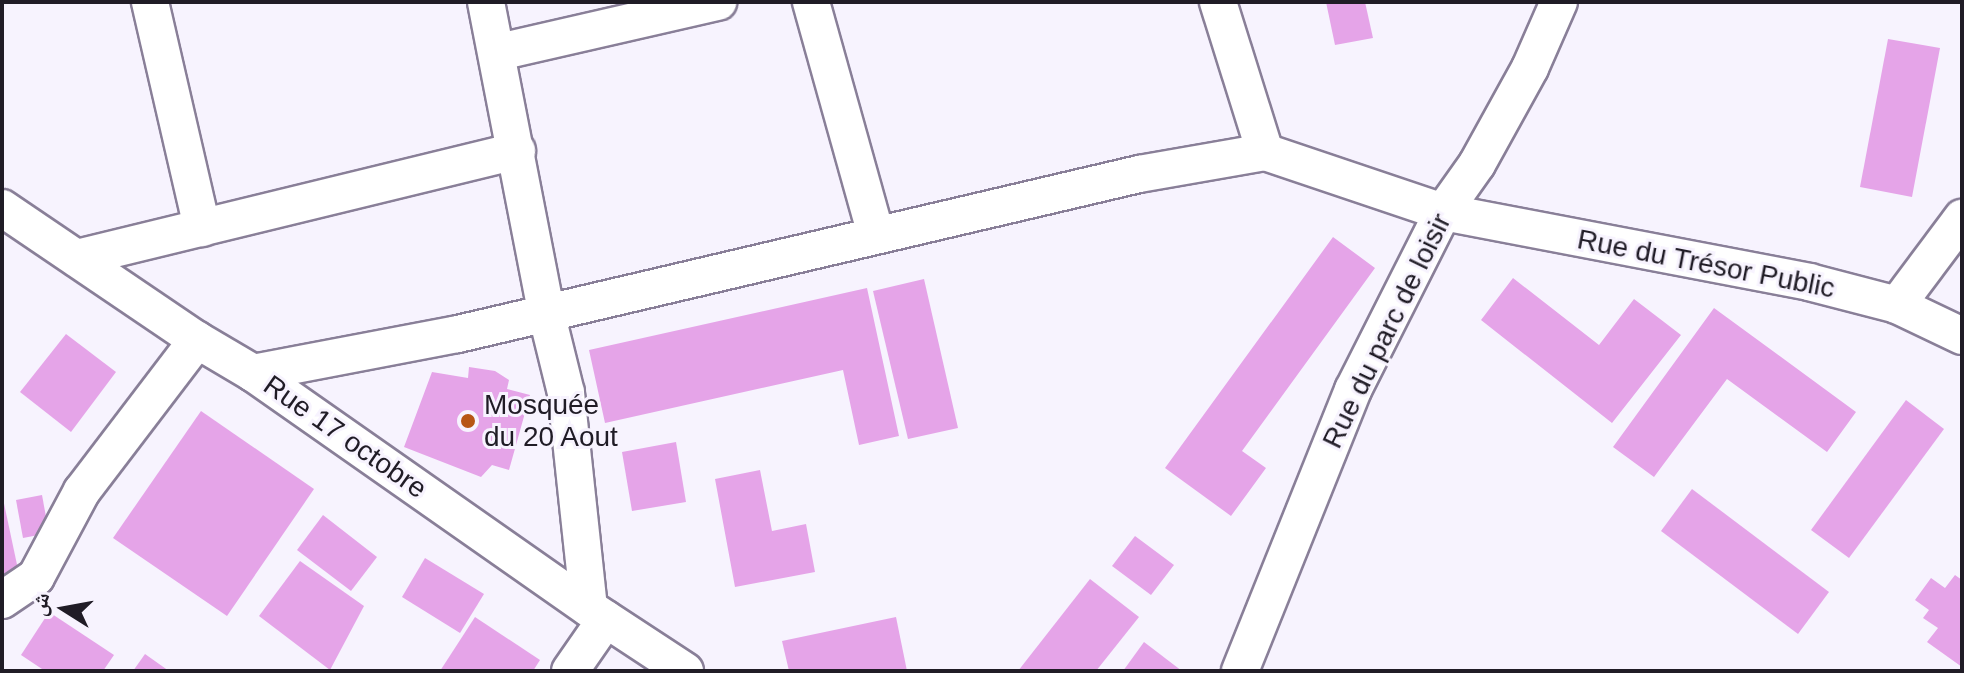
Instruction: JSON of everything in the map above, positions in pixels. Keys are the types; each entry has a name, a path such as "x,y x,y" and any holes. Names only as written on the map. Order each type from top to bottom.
{"street":[{"path":"150,2 202,228"},
{"path":"486,2 499,52 546,312 566,393 598,614 570,671"},
{"path":"499,52 718,2"},
{"path":"811,2 876,235"},
{"path":"253,373 458,334 1139,174 1265,152 1218,2"},
{"name":"Rue du parc de loisir","path":"1240,671 1353,390 1443,212 1485,151 1530,68 1559,2"},
{"path":"77,258 517,151"},
{"name":"Rue du Trésor Public","path":"1265,152 1443,212 1809,282 1897,305 1962,336"},
{"name":"Rue 17 octobre","path":"2,208 197,340 253,373 598,614 685,671"},
{"path":"1897,305 1962,218"},
{"path":"2,600 36,577 82,491 197,340"}],"building":[{"path":"1326,2 1365,2 1373,38 1335,45"},
{"path":"1888,39 1940,48 1912,197 1860,187"},
{"path":"1333,237 1375,268 1242,451 1266,468 1231,516 1165,468"},
{"path":"1513,278 1599,345 1634,299 1681,335 1612,423 1481,320"},
{"path":"924,279 958,428 908,439 873,291"},
{"path":"867,288 899,436 859,445 843,370 605,423 589,350"},
{"path":"1714,308 1856,412 1827,452 1727,379 1654,477 1613,447"},
{"path":"66,334 116,372 71,432 20,392"},
{"name":"Mosquée du 20 Aout","path":"469,367 495,371 509,380 507,389 530,395 509,470 492,465 481,477 404,447 432,372 468,378"},
{"path":"1906,400 1944,429 1849,558 1811,530"},
{"path":"201,411 314,489 227,616 113,538"},
{"path":"676,442 686,502 632,511 622,452"},
{"path":"760,470 772,531 806,524 815,572 735,587 715,479"},
{"path":"1692,489 1829,592 1798,634 1661,531"},
{"path":"2,494 19,574 2,577"},
{"path":"42,495 49,533 23,538 16,500"},
{"path":"323,515 377,557 351,591 297,550"},
{"path":"1135,536 1174,565 1151,595 1112,566"},
{"path":"425,558 484,594 460,633 402,597"},
{"path":"300,561 364,606 330,670 259,616"},
{"path":"1955,575 1962,580 1962,667 1927,642 1938,628 1923,618 1929,610 1915,600 1931,578 1945,588"},
{"path":"1090,579 1139,617 1096,671 1018,671"},
{"path":"49,612 114,655 103,671 45,671 21,655"},
{"path":"475,617 540,660 533,671 440,671"},
{"path":"896,617 907,671 789,671 782,641"},
{"path":"1144,642 1182,671 1123,671"},
{"path":"145,654 169,671 133,671"}],"place":[{"name":"Mosquée du 20 Aout","path":"468,421"}]}
